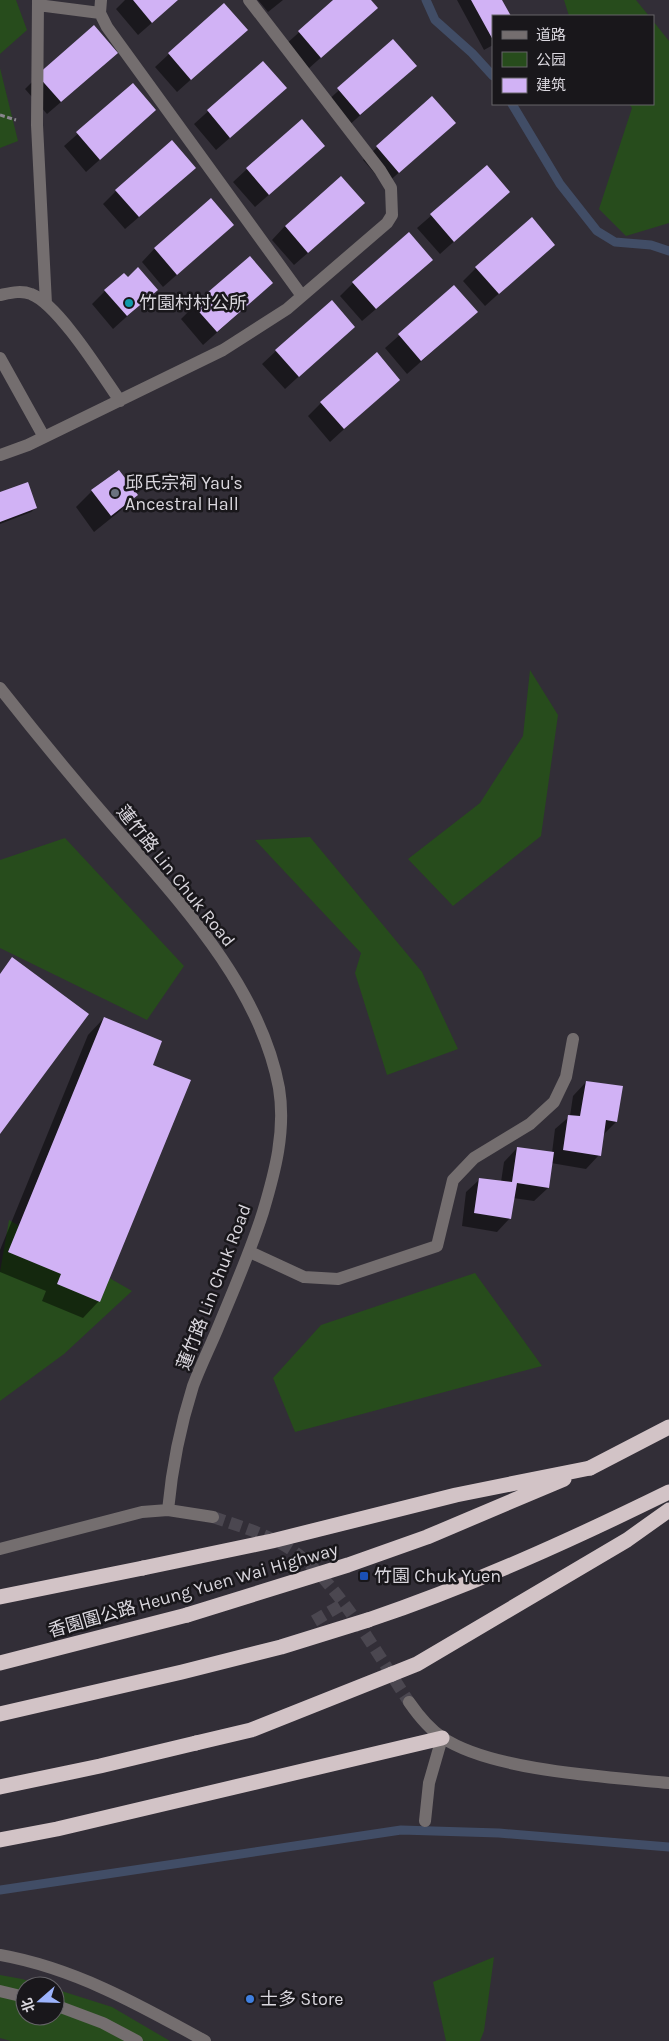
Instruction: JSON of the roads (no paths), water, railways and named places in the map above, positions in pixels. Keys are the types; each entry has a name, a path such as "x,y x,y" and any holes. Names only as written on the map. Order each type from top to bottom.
{"highway":[{"name":"香園圍公路 Heung Yuen Wai Highway","path":"0,1663 187,1615 340,1568 427,1537 590,1468 669,1427"},
{"path":"0,1597 272,1541 456,1495 590,1468"},
{"path":"0,1714 182,1672 280,1647 403,1608 458,1588 669,1492"},
{"path":"0,1787 100,1766 251,1730 417,1664 627,1540 669,1510"},
{"path":"0,1840 57,1829 442,1738"}],"street":[{"path":"0,455 44,437 223,350 287,309 387,223 392,215 391,188 380,170 249,0"},
{"path":"46,304 37,125 38,3 101,6 107,27 302,296"},
{"path":"0,295 13,292 31,294 46,304 68,328 120,401"},
{"path":"0,358 44,437"},
{"name":"蓮竹路 Lin Chuk Road","path":"0,688 49,751 205,935 236,982 267,1041 279,1089 281,1125 276,1168 250,1252 194,1384 180,1429 172,1467 168,1510"},
{"path":"250,1252 304,1277 338,1279 437,1246 453,1180 474,1158 530,1124 554,1102 566,1077 573,1039"},
{"path":"0,1549 124,1516 168,1510 213,1517"},
{"path":"409,1702 419,1716 442,1738 468,1750 514,1763 615,1778 669,1783"},
{"path":"425,1821 430,1783 442,1738"},
{"path":"0,1955 45,1965 101,1987 145,2008 205,2041"},
{"path":"0,1991 15,1995"},
{"path":"65,2009 102,2023 137,2041"}],"waterway":[{"path":"426,0 435,20 472,53 492,75"},
{"path":"513,105 560,184 597,231 615,242 651,245 669,251"},
{"path":"0,1890 401,1830 499,1833 669,1847"}],"tunnel":[{"path":"213,1517 272,1539 290,1549 307,1562 340,1598 409,1702"},
{"path":"314,1621 343,1604"}],"place":[{"name":"竹園村村公所","path":"129,303"},
{"name":"邱氏宗祠 Yau's Ancestral Hall","path":"115,493"},
{"name":"竹園 Chuk Yuen","path":"364,1576"},
{"name":"士多 Store","path":"250,1999"}]}
